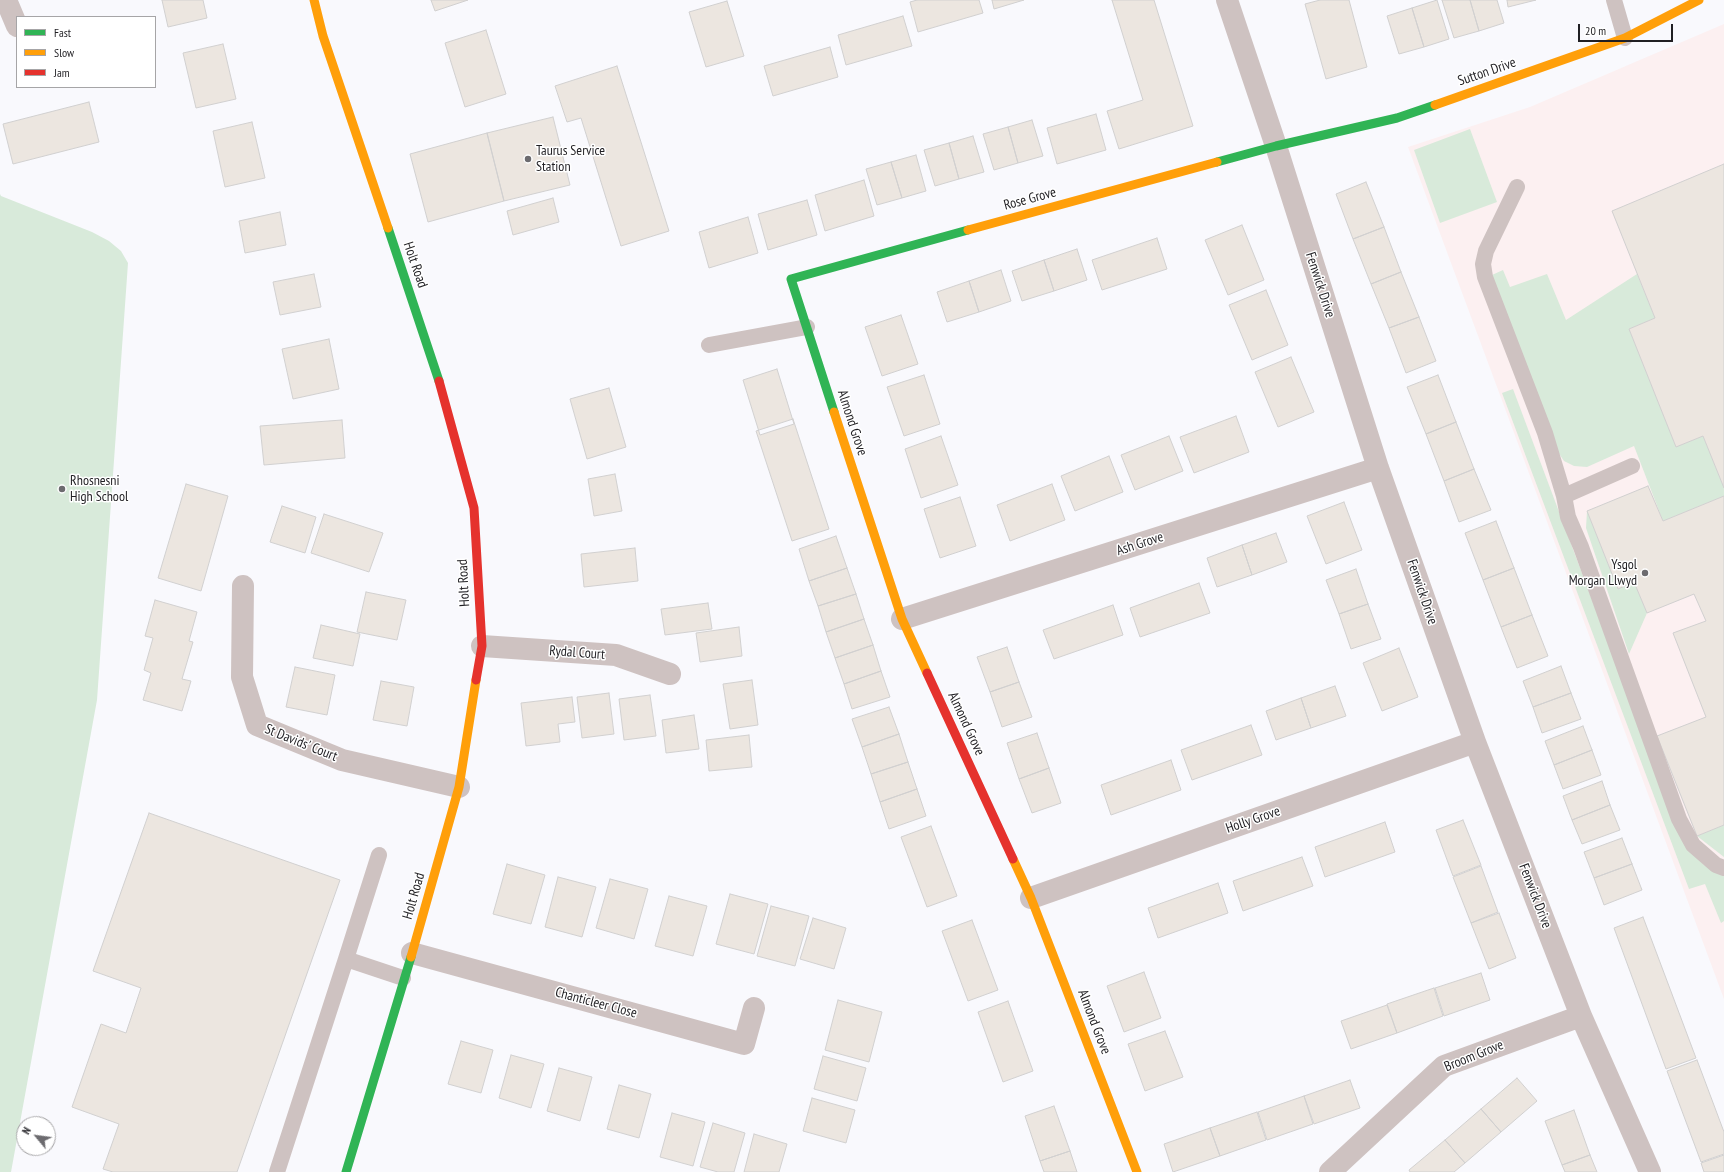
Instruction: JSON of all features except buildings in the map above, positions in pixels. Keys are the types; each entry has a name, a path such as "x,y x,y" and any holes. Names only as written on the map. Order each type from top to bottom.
{"street":[{"path":"6,0 16,24"},
{"name":"Holt Road","path":"314,0 323,36 436,369 474,508 482,646 459,786 412,953 403,978 346,1172"},
{"name":"Fenwick Drive","path":"1227,0 1276,146 1378,468 1475,742 1581,1016 1650,1172"},
{"name":"Sutton Drive","path":"1276,146 1397,118 1625,38 1698,0"},
{"name":"Rose Grove","path":"791,279 1276,146"},
{"name":"Almond Grove","path":"791,279 902,619 1031,898 1137,1172"},
{"name":"Ash Grove","path":"902,619 1378,468"},
{"name":"St Davids' Court","path":"243,586 242,677 257,725 342,760 459,786"},
{"name":"Rydal Court","path":"482,646 616,655 670,674"},
{"name":"Holly Grove","path":"1031,898 1475,742"},
{"name":"Chanticleer Close","path":"412,953 744,1044 754,1008"},
{"name":"Broom Grove","path":"1330,1172 1444,1066 1581,1016"}],"lane":[{"path":"1614,0 1625,38"},
{"path":"1517,186 1486,251 1483,264 1485,277 1545,433 1564,496 1568,517 1581,547 1679,819 1693,845 1716,865 1724,868"},
{"path":"709,345 806,327"},
{"path":"1564,496 1632,466"},
{"path":"277,1172 379,855"},
{"path":"346,959 403,978"}],"shaded area":[{"name":"Ysgol Morgan Llwyd","path":"1724,24 1724,999 1408,147 1530,107"}],"green space":[{"path":"1470,129 1497,202 1440,223 1414,150"},
{"name":"Rhosnesni High School","path":"0,194 1,196 92,232 109,241 121,251 128,263 97,700 21,1116 16,1116 16,1145 11,1172 0,1172"},
{"path":"1503,270 1510,287 1547,274 1566,320 1637,274 1655,318 1629,329 1676,447 1703,436 1724,488 1724,496 1663,521 1634,446 1587,467 1574,466 1564,461 1558,452 1492,275"},
{"path":"1513,389 1682,840 1704,865 1724,876 1724,921 1721,923 1705,884 1689,889 1502,393"},
{"path":"1587,511 1618,589 1634,582 1647,613 1629,654 1586,528"},
{"path":"1724,825 1724,857 1697,836"}],"traffic: fast":[{"path":"1217,162 1276,146 1397,118 1435,105"},
{"path":"388,228 439,381"},
{"path":"834,412 791,279 968,230"},
{"path":"346,1172 411,957"}],"traffic: slow":[{"path":"314,0 323,36 388,228"},
{"path":"1435,105 1625,38 1699,0"},
{"path":"968,230 1217,162"},
{"path":"834,412 902,619 927,673"},
{"path":"411,957 459,787 476,680"},
{"path":"1013,859 1031,898 1137,1172"}],"traffic: jam":[{"path":"439,381 474,508 482,646 476,680"},
{"path":"927,673 1013,859"}],"place":[{"name":"Taurus Service Station","path":"528,159"},
{"name":"Rhosnesni High School","path":"62,489"},
{"name":"Ysgol Morgan Llwyd","path":"1645,573"}]}
